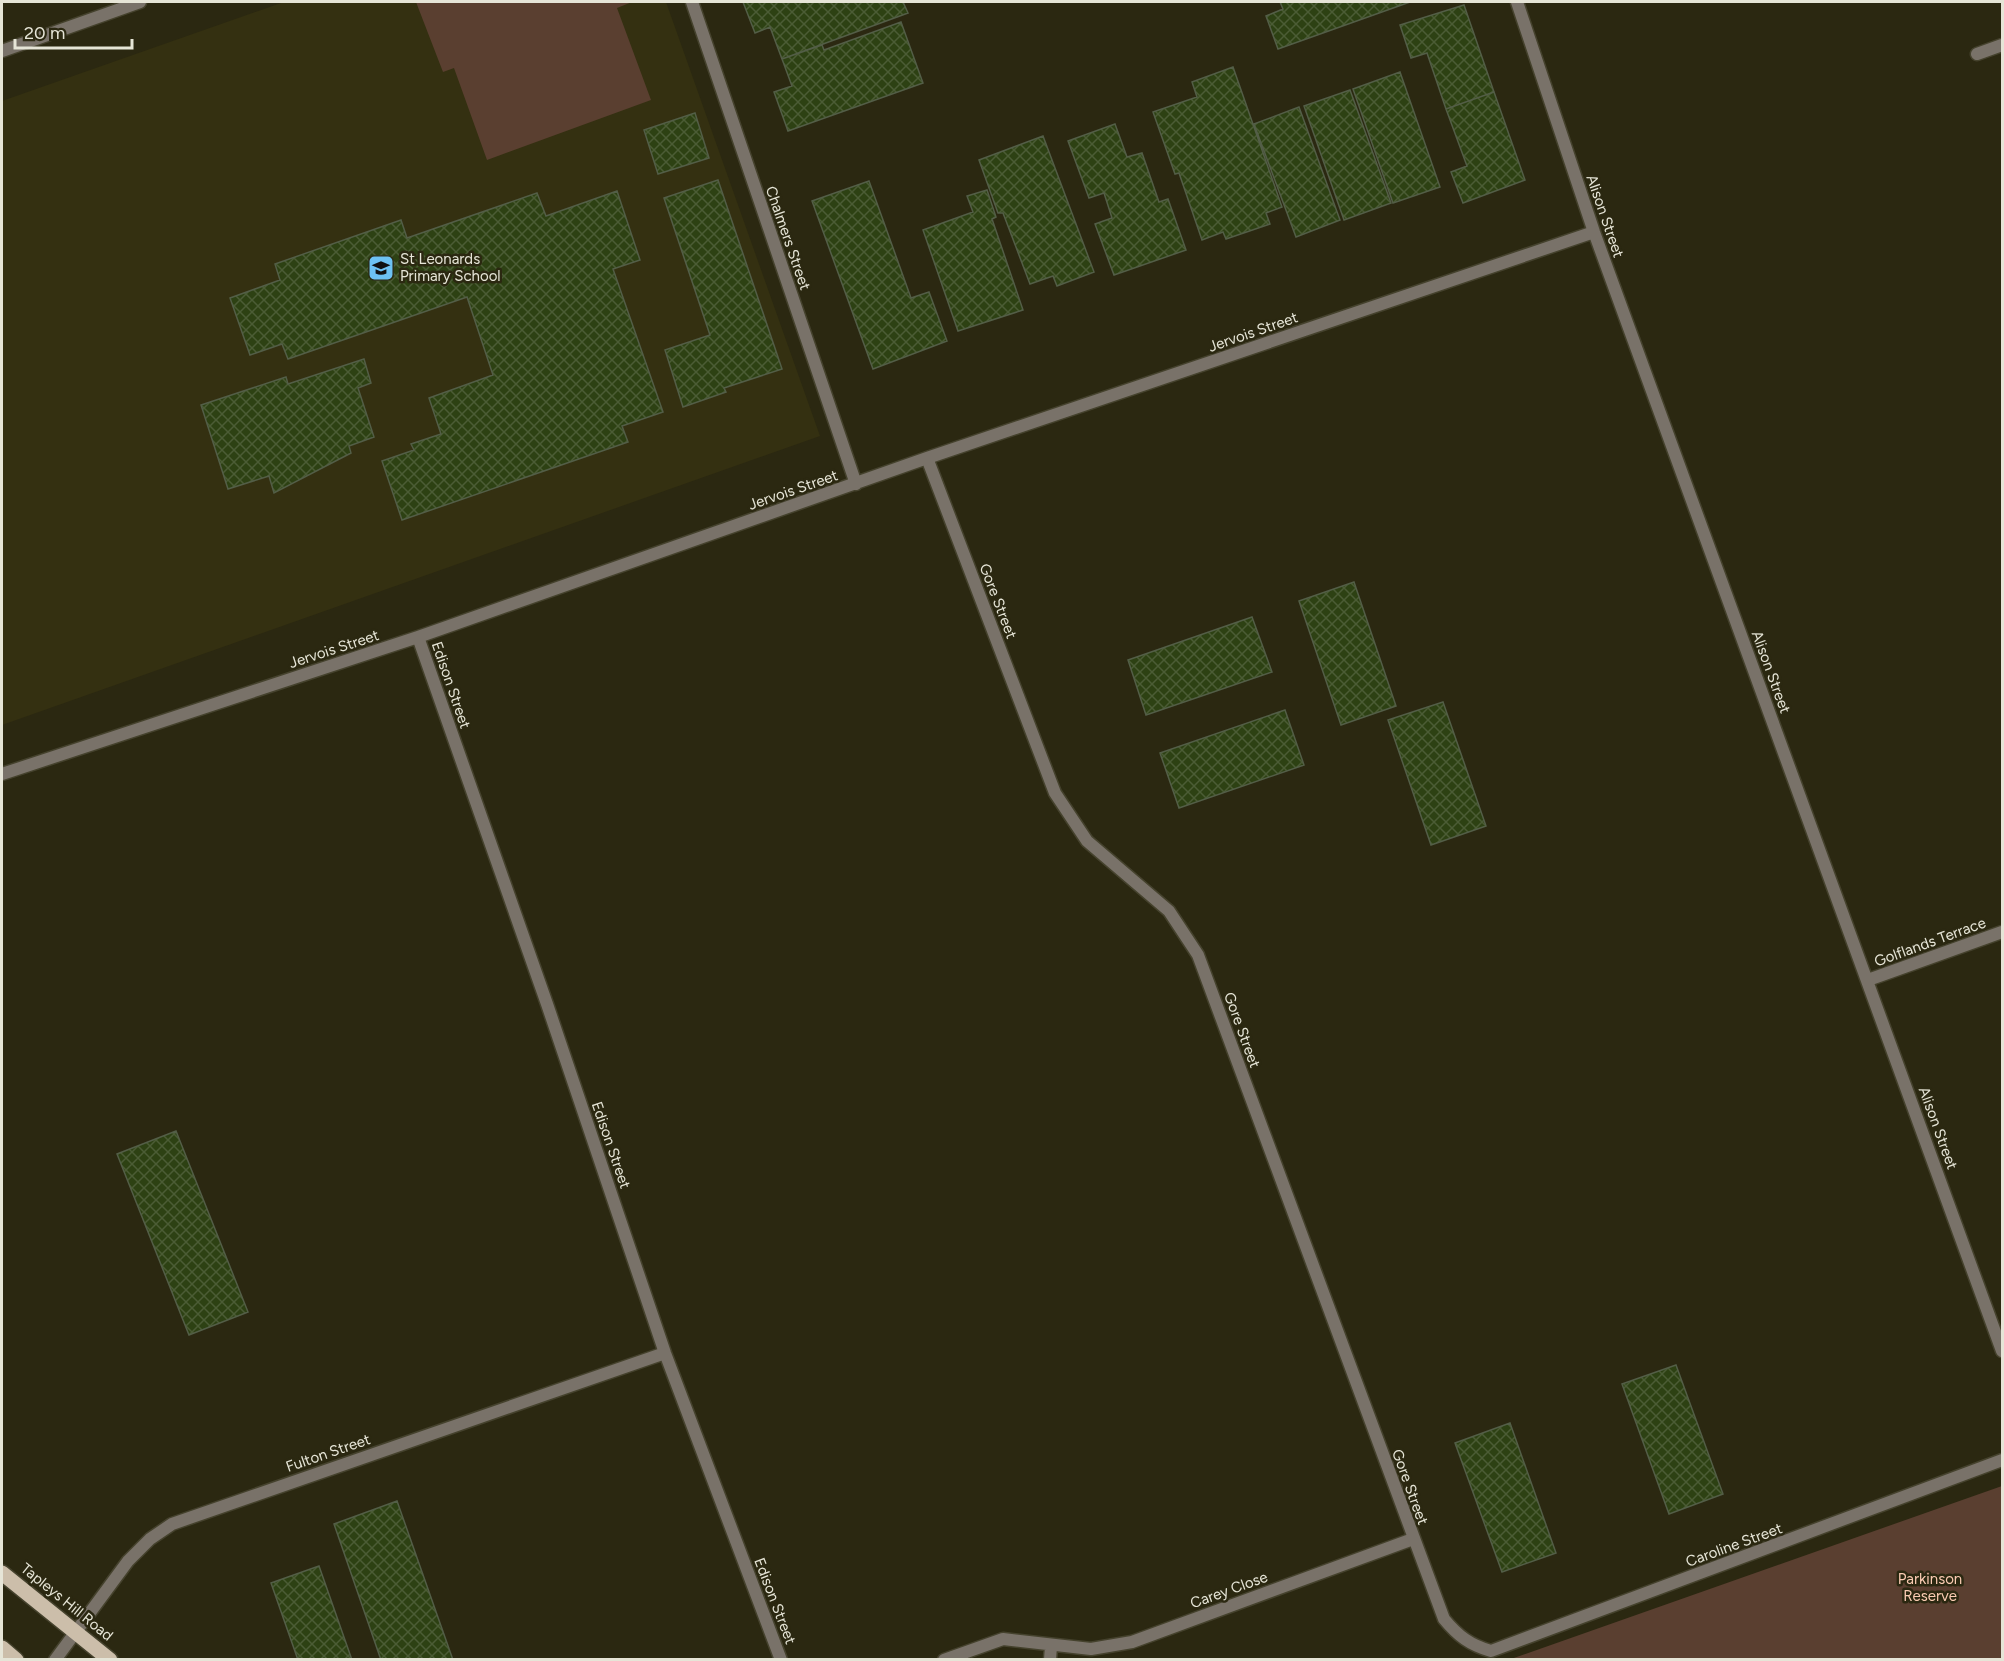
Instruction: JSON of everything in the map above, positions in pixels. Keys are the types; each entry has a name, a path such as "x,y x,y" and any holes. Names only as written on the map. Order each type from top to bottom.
{"main road":[{"name":"Tapleys Hill Road","path":"2,1573 110,1659"},
{"path":"2,1648 16,1659"}],"street":[{"path":"2,51 140,2"},
{"name":"Chalmers Street","path":"692,2 856,484"},
{"name":"Alison Street","path":"1517,2 1594,232 2002,1351"},
{"path":"1977,54 2002,45"},
{"name":"Jervois Street","path":"2,774 418,637 927,458 1594,232"},
{"name":"Gore Street","path":"927,458 1055,793 1087,840 1169,910 1198,954 1444,1619 1457,1635 1474,1646"},
{"name":"Edison Street","path":"418,637 547,1004 665,1353 781,1659"},
{"name":"Golflands Terrace","path":"1868,980 2002,932"},
{"name":"Fulton Street","path":"55,1659 129,1561 150,1539 172,1524 665,1353"},
{"name":"Caroline Street","path":"1474,1646 1491,1651 2002,1460"},
{"name":"Carey Close","path":"944,1659 1003,1639 1091,1649 1131,1642 1413,1539"},
{"path":"1050,1659 1051,1646"}],"shaded area":[{"name":"St Leonards Primary School","path":"284,2 666,2 820,436 2,725 2,101"}],"green space":[{"path":"416,2 632,2 617,8 651,100 487,160 454,68 443,72"},
{"name":"Parkinson Reserve","path":"2002,1486 2002,1659 1511,1659"}],"building":[{"path":"743,2 903,2 908,13 782,59 770,27 755,33"},
{"path":"1280,2 1410,2 1278,49 1266,16 1283,9"},
{"path":"1464,5 1494,92 1446,109 1427,53 1411,58 1400,25"},
{"path":"901,22 923,83 788,131 774,92 792,86 782,59 822,45 824,50"},
{"path":"1233,67 1282,207 1266,213 1270,224 1226,239 1223,232 1202,240 1179,173 1175,174 1153,112 1197,97 1192,82"},
{"path":"1400,72 1440,187 1393,203 1353,89"},
{"path":"1350,90 1391,203 1344,220 1304,106"},
{"path":"1494,92 1525,180 1463,203 1451,172 1467,166 1446,109"},
{"path":"1299,107 1340,220 1296,237 1254,124"},
{"path":"695,113 709,158 658,174 644,130"},
{"path":"1115,124 1127,157 1142,153 1159,202 1168,199 1186,250 1114,275 1095,224 1112,218 1104,193 1089,198 1068,141"},
{"path":"1043,136 1094,272 1057,286 1053,276 1030,284 1003,213 998,213 979,160"},
{"path":"718,180 782,369 724,388 726,392 683,407 665,350 710,335 664,198"},
{"path":"869,181 911,298 929,292 947,341 873,369 812,201"},
{"path":"987,190 996,217 992,219 1023,310 958,331 923,230 973,212 967,196"},
{"path":"617,191 640,260 613,269 663,412 622,426 628,442 402,520 382,461 414,450 411,444 441,434 429,398 493,375 467,297 288,359 282,344 250,355 230,298 280,280 275,264 401,220 407,238 537,193 546,216"},
{"path":"364,359 371,383 358,388 374,437 349,446 351,453 274,493 269,476 228,489 201,405 286,377 288,384"},
{"path":"1354,582 1396,706 1341,725 1299,601"},
{"path":"1252,617 1272,672 1146,715 1128,660"},
{"path":"1443,702 1486,826 1431,845 1388,720"},
{"path":"1285,710 1304,765 1179,808 1160,753"},
{"path":"176,1131 248,1312 189,1335 117,1154"},
{"path":"1676,1365 1723,1494 1669,1514 1622,1384"},
{"path":"1510,1423 1556,1553 1502,1572 1455,1443"},
{"path":"397,1501 453,1660 381,1660 334,1524"},
{"path":"319,1566 352,1660 298,1660 271,1583"}],"place":[{"name":"St Leonards Primary School","path":"381,268"}]}
